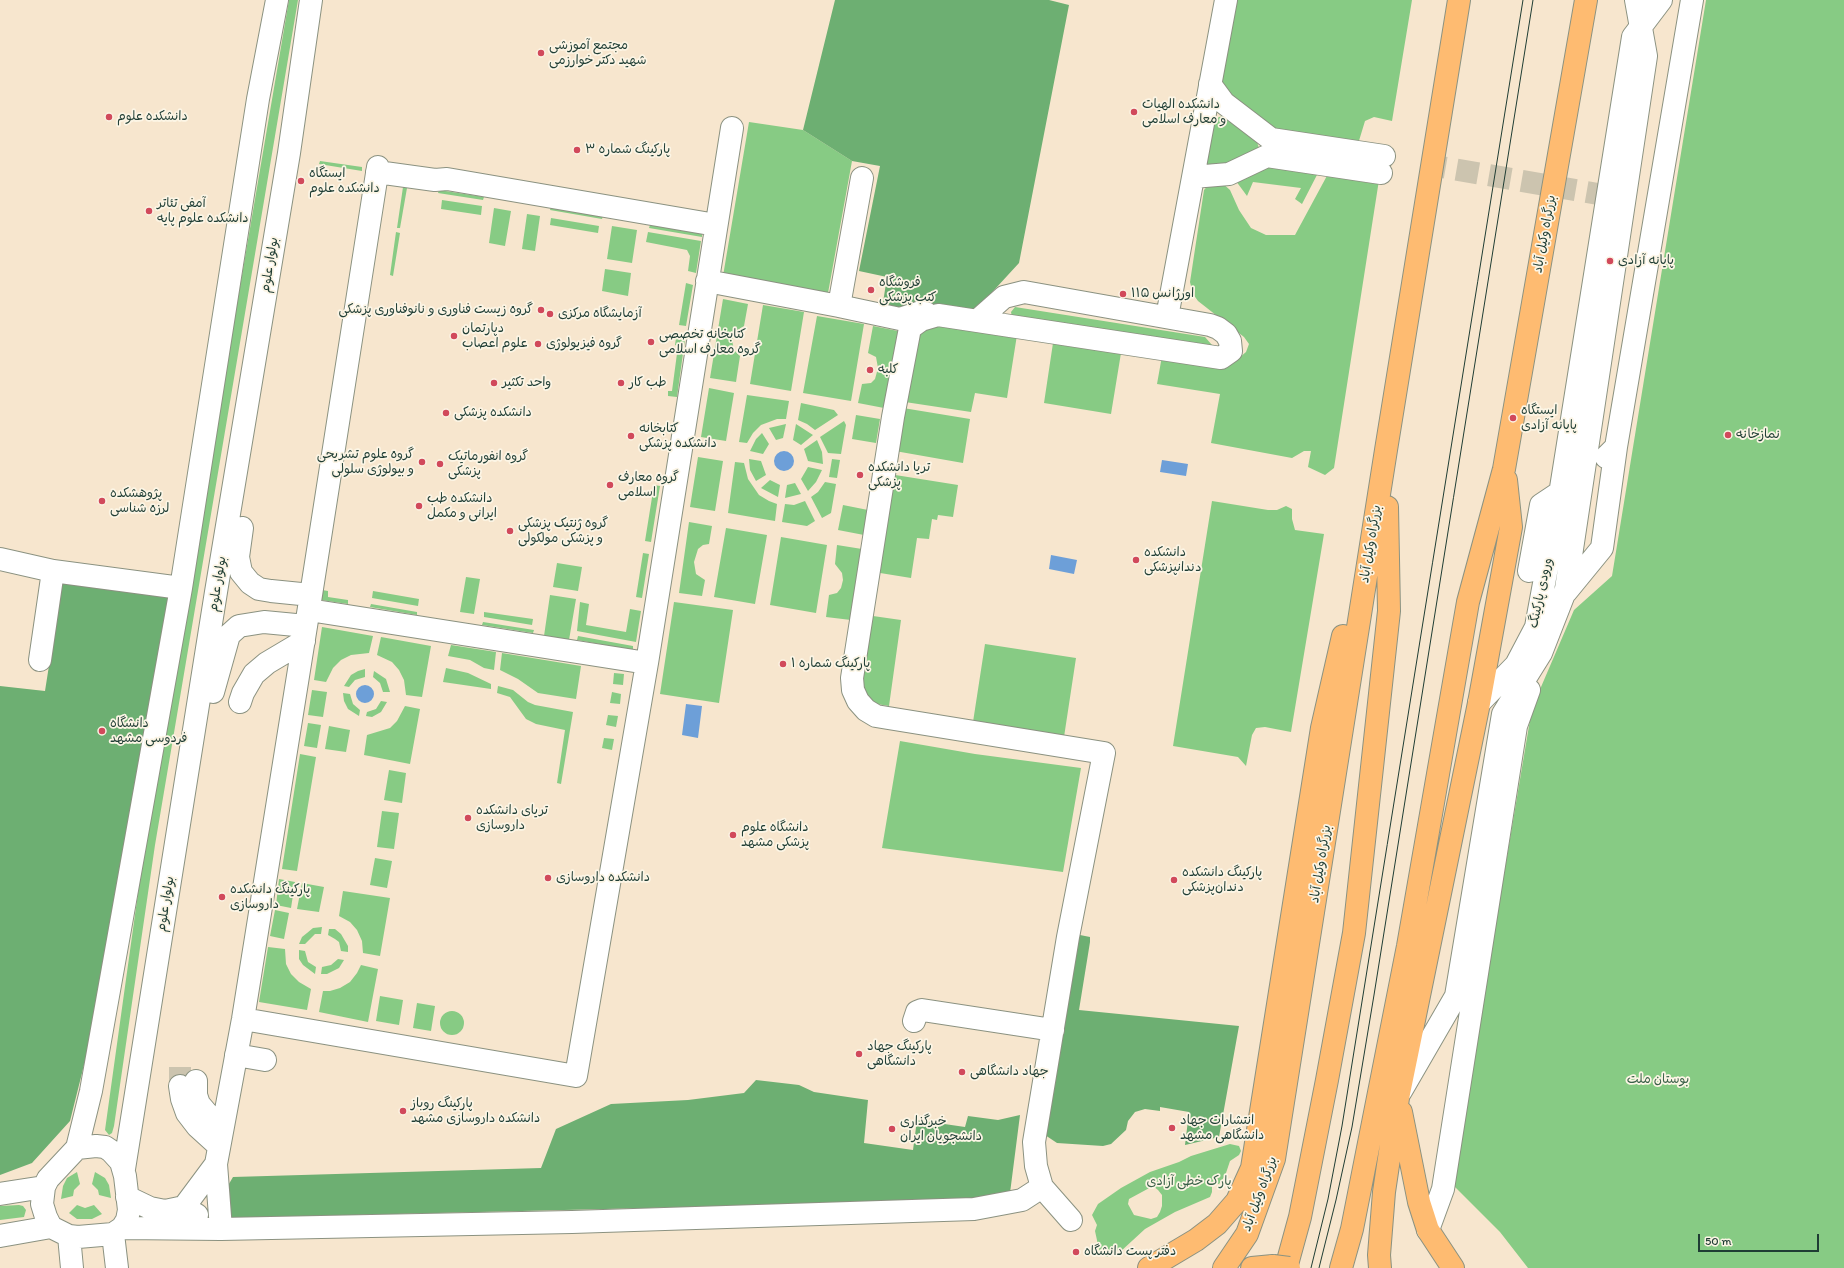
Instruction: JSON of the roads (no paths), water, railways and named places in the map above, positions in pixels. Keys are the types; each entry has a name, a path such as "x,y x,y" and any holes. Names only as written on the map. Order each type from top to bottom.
{"highway":[{"name":"بزرگراه وکیل آباد","path":"1224,1268 1247,1234 1274,1159 1459,0"},
{"name":"بزرگراه وکیل آباد","path":"1341,1268 1352,1229 1408,946 1468,602 1504,469 1586,0"},
{"name":"بزرگراه وکیل آباد","path":"1275,1267 1300,1217 1327,1080 1356,918 1389,611 1386,450"},
{"path":"1149,1268 1196,1240 1218,1224 1237,1201 1252,1168 1322,728 1386,450"},
{"name":"بزرگراه وکیل آباد","path":"1380,1268 1379,1255 1384,1192 1398,1098 1479,703 1511,527 1504,469"},
{"path":"1398,1098 1419,1202 1428,1230 1453,1268"}],"street":[{"path":"72,1268 60,1232 44,1213 41,1195 44,1187 54,1172 77,1148 91,1091 181,588 258,99 277,0"},
{"name":"بولوار علوم","path":"124,1169 240,444 289,153 311,0"},
{"path":"1167,317 1226,0"},
{"path":"1447,76 1451,0"},
{"path":"1398,1098 1456,996 1503,714 1541,653 1566,589 1646,56 1636,0"},
{"path":"1557,504 1629,20 1658,0"},
{"path":"1557,504 1633,37 1661,0"},
{"path":"1428,1230 1443,1190 1516,726 1562,597 1602,548 1616,447 1692,0"},
{"path":"1210,84 1224,103 1269,148 1383,164"},
{"path":"243,1019 576,1076 647,663 732,128"},
{"path":"1612,129 1668,140"},
{"path":"1193,177 1229,174 1269,148"},
{"path":"221,1229 219,1147 243,1019 378,169 435,180 447,179 715,229"},
{"path":"838,306 862,178"},
{"path":"1603,191 1658,199"},
{"path":"707,281 838,306 905,323 938,315 1212,357 1222,358 1231,351 1230,341 1226,334 1218,328 1167,317 1024,292 1004,297 978,320"},
{"path":"905,323 892,425 853,670 853,690 858,701 866,710 876,716 1104,753 1068,936 1034,1142 1036,1166 1042,1187 1071,1220"},
{"path":"1583,327 1635,333"},
{"path":"240,444 248,494 238,557 241,572 250,583 306,625"},
{"path":"1529,571 1541,505 1557,504 1586,474 1616,447"},
{"name":"ورودی پارکینگ","path":"1479,703 1516,665 1536,627 1557,504"},
{"path":"0,559 53,571 181,588"},
{"path":"40,660 53,571"},
{"path":"189,761 213,693 229,635 239,626 264,622 306,625 647,663"},
{"path":"246,702 265,677 280,667 306,625"},
{"path":"914,1021 918,1012 922,1010 1053,1030"},
{"path":"236,1055 265,1060"},
{"path":"188,1083 182,1099 187,1113 197,1126 219,1147"},
{"path":"77,1148 96,1146 105,1147 117,1156 124,1169 128,1215 118,1231 117,1268"},
{"path":"184,1207 219,1147"},
{"path":"0,1194 44,1187"},
{"path":"0,1236 60,1232 78,1237 118,1231 580,1222 974,1209 1022,1200 1042,1187"},
{"path":"127,1197 150,1208 165,1211 184,1207 221,1229"}],"water":[{"path":"784,451 791,454 794,461 791,468 784,471 777,468 774,461 777,454"},
{"path":"1162,460 1188,464 1186,476 1160,472"},
{"path":"1051,555 1077,560 1074,574 1049,569"},
{"path":"365,685 371,688 374,694 371,700 365,703 359,700 356,694 359,688"},
{"path":"686,704 702,706 698,738 682,735"}],"tunnel":[{"path":"1424,164 1598,194"},
{"path":"180,1067 180,1086"}],"tram line":[{"path":"1311,1268 1328,1199 1342,1126 1523,0"},
{"path":"1319,1268 1352,1127 1533,0"}],"place":[{"name":"مجتمع آموزشی شهید دکتر خوارزمی","path":"541,53"},
{"name":"دانشکده الهیات و معارف اسلامی","path":"1134,112"},
{"name":"دانشکده علوم","path":"109,117"},
{"name":"پارکینگ شماره ۳","path":"577,150"},
{"name":"ایستگاه دانشکده علوم","path":"301,181"},
{"name":"آمفی تئاتر دانشکده علوم پایه","path":"149,211"},
{"name":"پایانه آزادی","path":"1610,261"},
{"name":"فروشگاه کتب پزشکی","path":"871,290"},
{"name":"اورژانس ۱۱۵","path":"1123,294"},
{"name":"گروه زیست فناوری و نانوفناوری پزشکی","path":"541,310"},
{"name":"آزمایشگاه مرکزی","path":"550,314"},
{"name":"دپارتمان علوم اعصاب","path":"454,336"},
{"name":"کتابخانه تخصصی گروه معارف اسلامی","path":"651,342"},
{"name":"گروه فیزیولوژی","path":"538,344"},
{"name":"کلبه","path":"870,370"},
{"name":"واحد تکثیر","path":"494,383"},
{"name":"طب کار","path":"621,383"},
{"name":"دانشکده پزشکی","path":"446,413"},
{"name":"ایستگاه پایانه آزادی","path":"1513,418"},
{"name":"نمازخانه","path":"1728,435"},
{"name":"کتابخانه دانشکده پزشکی","path":"631,436"},
{"name":"گروه علوم تشریحی و بیولوژی سلولی","path":"422,462"},
{"name":"گروه انفورماتیک پزشکی","path":"440,464"},
{"name":"تریا دانشکده پزشکی","path":"860,475"},
{"name":"گروه معارف اسلامی","path":"610,485"},
{"name":"پژوهشکده لرزه شناسی","path":"102,501"},
{"name":"دانشکده طب ایرانی و مکمل","path":"419,506"},
{"name":"گروه ژنتیک پزشکی و پزشکی مولکولی","path":"510,531"},
{"name":"دانشکده دندانپزشکی","path":"1136,560"},
{"name":"پارکینگ شماره ۱","path":"783,664"},
{"name":"دانشگاه فردوسی مشهد","path":"102,731"},
{"name":"تریای دانشکده داروسازی","path":"468,818"},
{"name":"دانشگاه علوم پزشکی مشهد","path":"733,835"},
{"name":"دانشکده داروسازی","path":"548,878"},
{"name":"پارکینگ دانشکده دندان‌پزشکی","path":"1174,880"},
{"name":"پارکینگ دانشکده داروسازی","path":"222,897"},
{"name":"پارکینگ جهاد دانشگاهی","path":"859,1054"},
{"name":"جهاد دانشگاهی","path":"962,1072"},
{"name":"پارکینگ روباز دانشکده داروسازی مشهد","path":"403,1111"},
{"name":"انتشارات جهاد دانشگاهی مشهد","path":"1172,1128"},
{"name":"خبرگذاری دانشجویان ایران","path":"892,1129"},
{"name":"دفتر پست دانشگاه","path":"1076,1252"}],"park label":[{"name":"بوستان ملت","path":"1658,1080"},
{"name":"پارک خطی آزادی","path":"1189,1182"}]}
